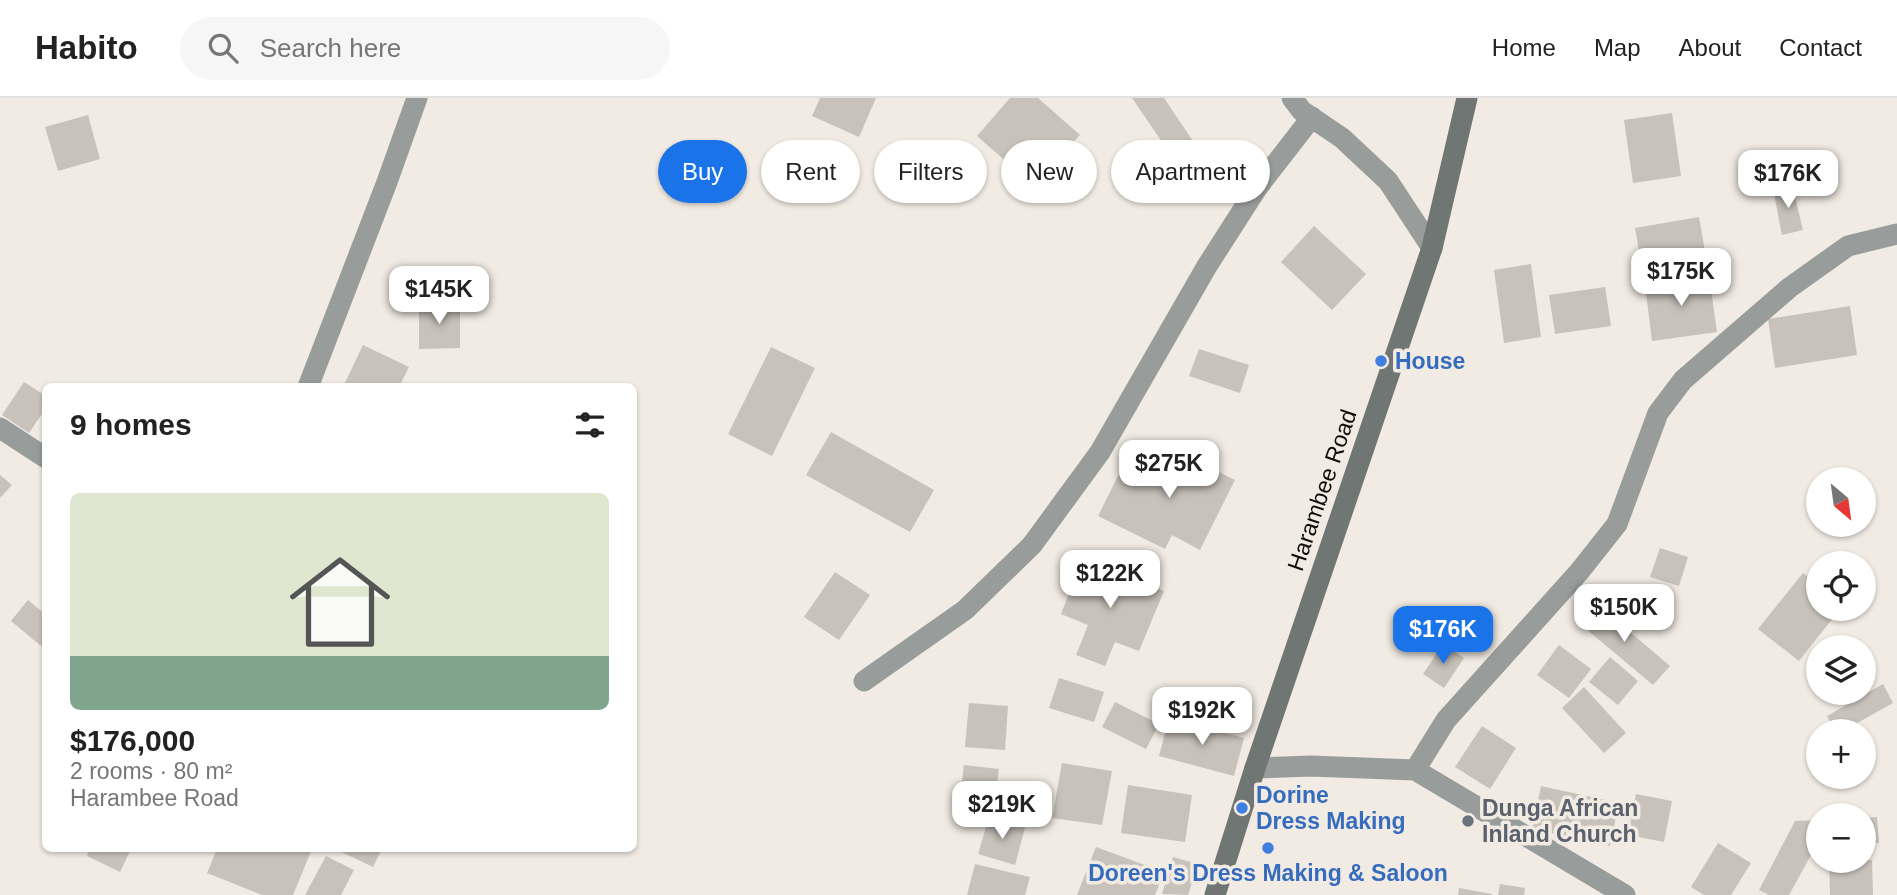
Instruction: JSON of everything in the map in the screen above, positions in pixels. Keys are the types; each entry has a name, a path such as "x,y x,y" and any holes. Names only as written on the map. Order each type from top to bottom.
{"main road":[{"name":"Harambee Road","path":"1215,895 1255,768 1432,248 1467,98"}],"street":[{"path":"309,383 387,182 416,98"},
{"path":"1292,98 1302,111 1342,138 1388,181 1432,248"},
{"path":"864,681 965,610 1032,545 1100,452 1207,265 1257,188 1312,117"},
{"path":"1415,769 1446,720 1579,572 1617,524 1658,413 1683,380 1789,288 1848,246 1897,234"},
{"path":"0,428 42,455"},
{"path":"1255,768 1311,766 1415,769 1625,895"}],"building":[{"path":"820,98 876,98 859,137 812,116"},
{"path":"1010,98 1038,98 1080,135 1075,140 1001,140 1001,157 987,145 987,140 977,136"},
{"path":"1132,98 1164,98 1192,140 1161,140"},
{"path":"1672,113 1681,176 1633,183 1624,120"},
{"path":"88,115 100,159 58,171 45,127"},
{"path":"1792,184 1803,230 1782,235 1773,189"},
{"path":"1699,217 1707,263 1643,274 1635,228"},
{"path":"1314,226 1366,274 1332,310 1281,262"},
{"path":"1531,264 1541,337 1504,343 1494,270"},
{"path":"1709,275 1717,332 1652,341 1645,285"},
{"path":"1605,287 1611,326 1555,334 1549,295"},
{"path":"419,303 460,303 460,348 419,349"},
{"path":"1850,306 1857,355 1775,368 1768,319"},
{"path":"363,345 409,367 401,383 345,383"},
{"path":"771,347 815,368 772,456 728,434"},
{"path":"1199,349 1249,365 1240,393 1189,376"},
{"path":"24,382 42,393 42,414 29,433 2,415"},
{"path":"831,432 934,490 910,532 806,475"},
{"path":"1186,442 1217,457 1211,468 1235,480 1200,550 1172,535 1165,549 1098,516 1126,460 1166,480"},
{"path":"0,475 12,485 0,498"},
{"path":"1660,548 1688,557 1679,586 1650,577"},
{"path":"1083,558 1164,591 1139,651 1115,642 1105,666 1076,655 1088,625 1061,614"},
{"path":"835,572 870,595 839,640 804,617"},
{"path":"1803,573 1806,575 1806,621 1831,621 1820,635 1806,635 1806,652 1799,661 1758,629"},
{"path":"28,600 42,612 42,647 11,621"},
{"path":"1596,603 1670,666 1653,685 1579,623"},
{"path":"1443,644 1464,658 1444,688 1423,674"},
{"path":"1559,645 1591,669 1569,698 1537,675"},
{"path":"1610,657 1638,681 1618,705 1589,682"},
{"path":"1059,678 1104,692 1094,722 1049,708"},
{"path":"1883,684 1893,703 1864,719 1828,719 1827,716 1846,705 1876,705 1876,688"},
{"path":"1584,687 1626,733 1604,753 1562,708"},
{"path":"1115,702 1159,724 1146,749 1102,727"},
{"path":"969,703 1008,706 1005,750 965,747"},
{"path":"1169,718 1244,738 1234,776 1159,756"},
{"path":"1482,726 1516,748 1490,789 1455,767"},
{"path":"1062,763 1112,771 1102,825 1052,818"},
{"path":"964,765 999,769 995,802 960,798"},
{"path":"1128,785 1192,795 1185,842 1121,833"},
{"path":"1541,786 1619,803 1610,846 1532,829"},
{"path":"1636,794 1672,801 1664,842 1628,835"},
{"path":"989,817 1025,828 1015,865 978,854"},
{"path":"1876,817 1879,843 1876,843"},
{"path":"1795,821 1806,821 1806,864 1789,895 1769,895 1759,890"},
{"path":"1718,843 1751,863 1731,895 1704,895 1691,887"},
{"path":"1096,847 1164,872 1155,895 1077,895"},
{"path":"89,852 130,852 120,872 87,856"},
{"path":"216,852 311,852 293,895 262,895 207,873"},
{"path":"341,852 380,852 373,867"},
{"path":"326,856 354,870 341,895 305,895"},
{"path":"1173,857 1198,864 1188,895 1162,894"},
{"path":"975,864 1030,877 1025,895 967,895"},
{"path":"1829,873 1872,873 1873,895 1830,895"},
{"path":"1500,884 1525,888 1524,895 1498,895"},
{"path":"1459,888 1492,894 1492,895 1458,895"}],"place":[{"name":"House","path":"1381,361"},
{"name":"Dorine Dress Making","path":"1242,808"},
{"name":"Dunga African Inland Church","path":"1468,821"},
{"name":"Doreen's Dress Making & Saloon","path":"1268,848"}]}
